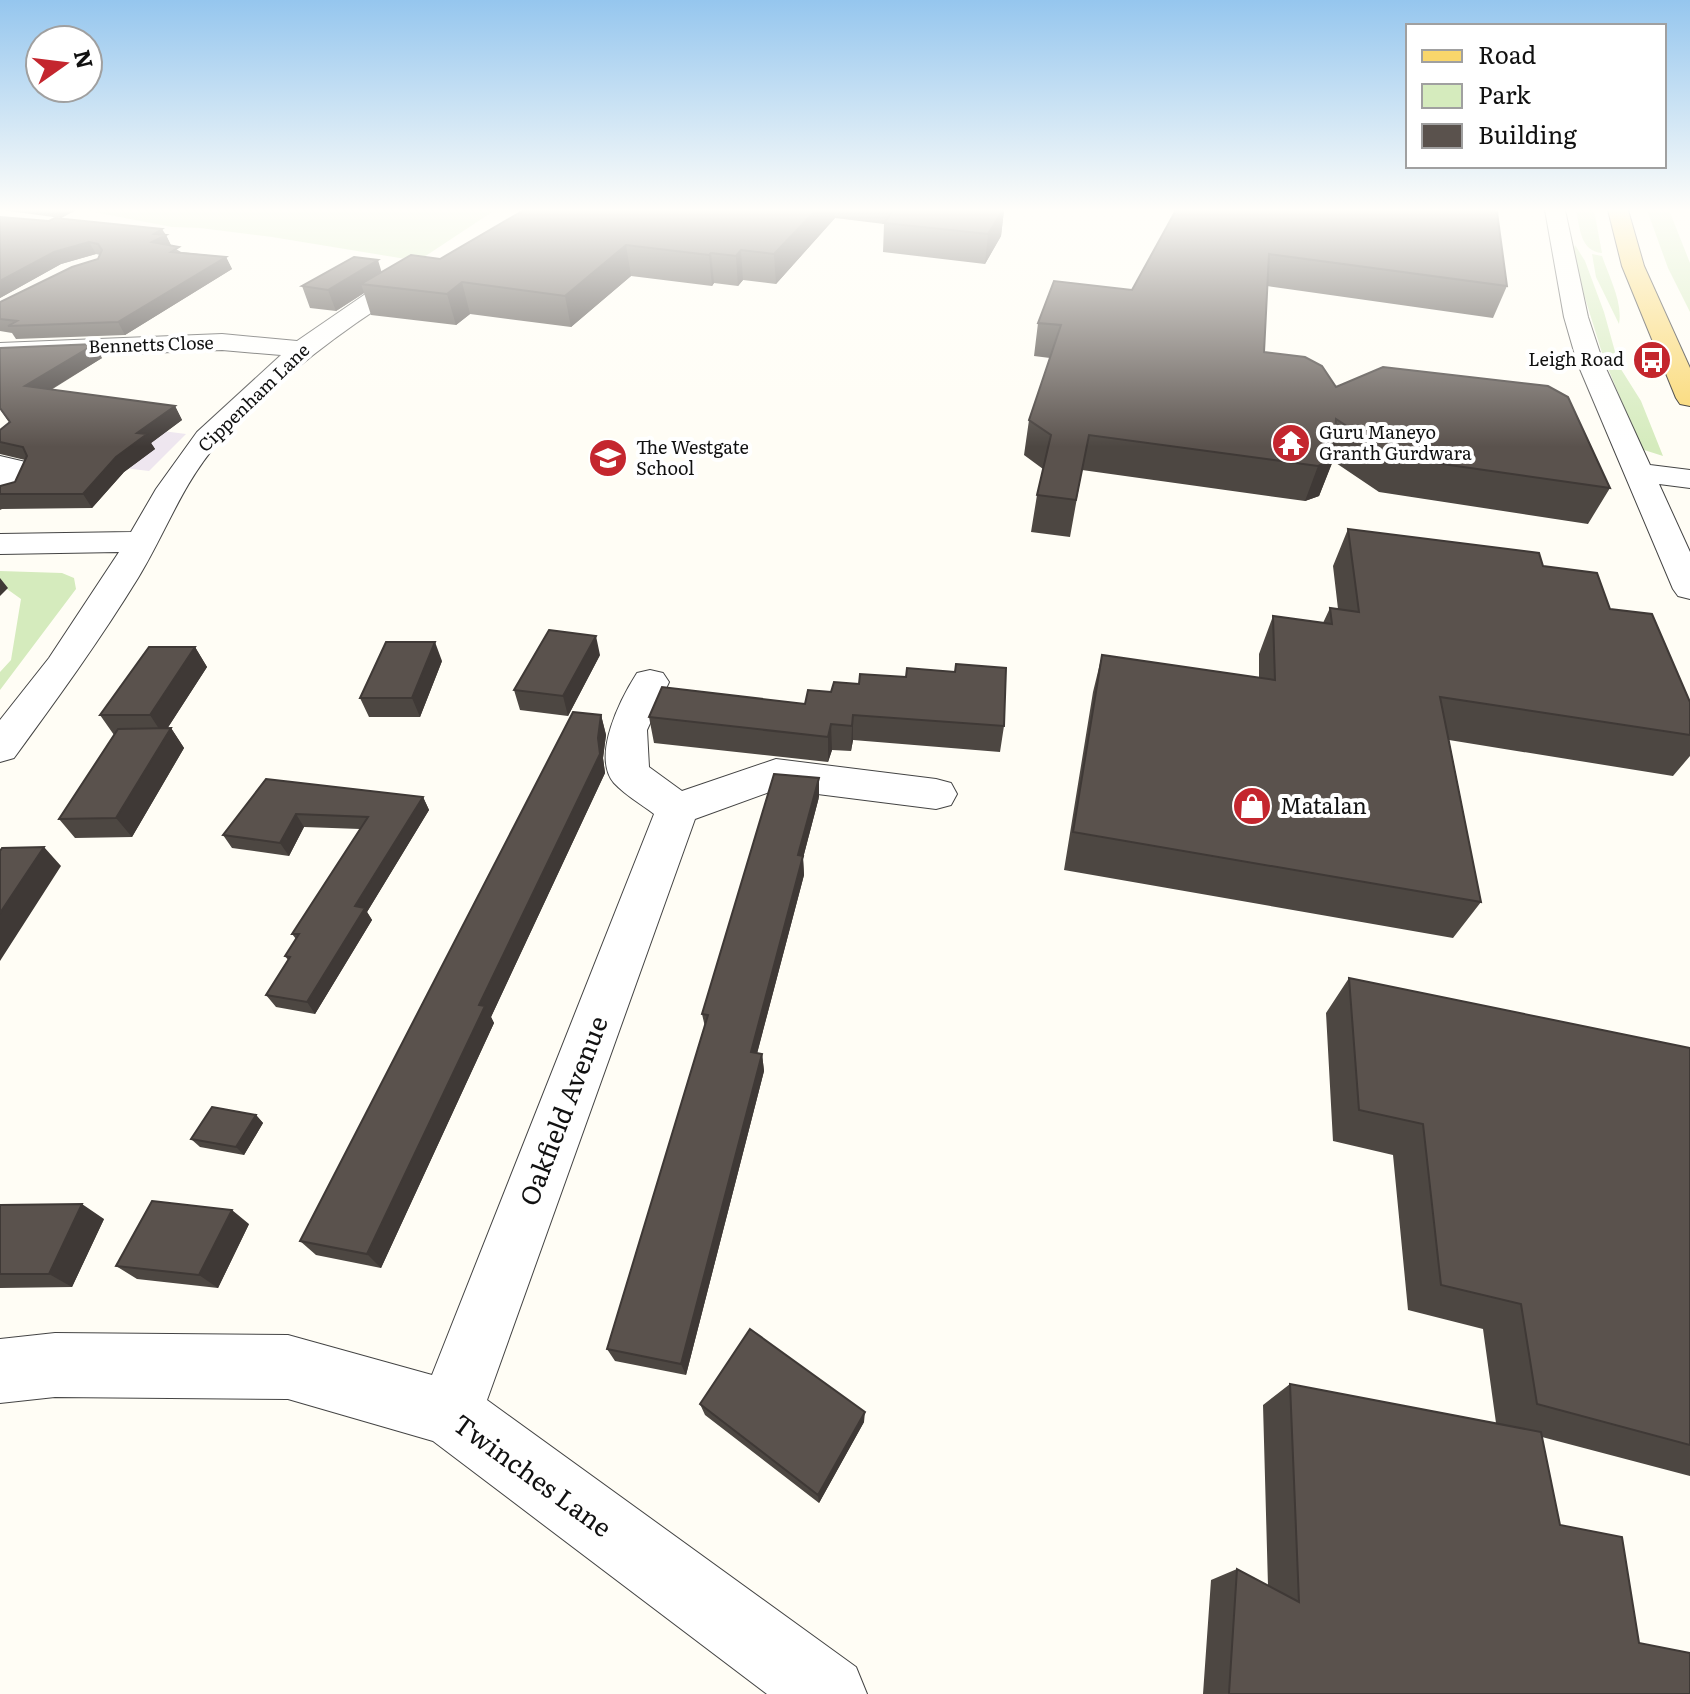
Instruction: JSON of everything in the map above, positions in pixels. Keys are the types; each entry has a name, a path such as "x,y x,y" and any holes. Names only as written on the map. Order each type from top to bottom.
{"main road":[{"path":"1643,289 1690,398"}],"street":[{"name":"Cippenham Lane","path":"0,748 62,666 142,542 171,489 207,438 302,349 391,289"},
{"path":"1571,289 1584,344 1690,589"},
{"name":"Bennetts Close","path":"0,351 222,342 302,349"},
{"path":"1637,472 1690,479"},
{"path":"0,544 142,542"},
{"path":"650,682 627,730 629,773 677,809 776,774 939,793"},
{"name":"Oakfield Avenue","path":"450,1413 677,809"},
{"name":"Twinches Lane","path":"0,1371 55,1365 288,1367 450,1413 829,1694"}],"shaded area":[{"path":"155,430 186,434 149,471 124,468"}],"green space":[{"path":"1582,289 1595,289 1619,366 1641,401 1663,456 1641,449 1603,356"},
{"path":"1602,289 1614,289 1619,324"},
{"path":"1679,289 1690,289 1690,312"},
{"path":"0,571 62,573 74,578 76,589 0,690 0,672 11,660 21,599 0,584"}],"building":[{"path":"27,289 173,289 118,322 8,326 17,321 0,319 0,302"},
{"path":"404,289 453,289 447,294"},
{"path":"514,289 573,289 565,296"},
{"path":"1051,289 1267,289 1264,352 1305,357 1322,366 1336,387 1383,367 1548,386 1568,397 1610,488 1394,457 1336,419 1333,460 1318,466 1089,435 1076,500 1037,495 1051,435 1029,420 1061,325 1038,323"},
{"path":"95,344 25,386 175,406 137,433 147,434 116,457 83,494 0,494 0,486 15,482 27,456 23,447 0,442 0,430 10,422 0,408 0,348"},
{"path":"1348,529 1539,553 1543,566 1597,573 1610,609 1652,614 1690,702 1690,735 1440,697 1481,902 1073,832 1102,655 1275,680 1273,616 1332,624 1330,608 1359,612"},
{"path":"549,630 596,636 563,696 514,690"},
{"path":"386,642 435,642 412,698 360,698"},
{"path":"149,647 195,647 150,715 100,715"},
{"path":"956,664 1006,668 1004,726 853,715 852,726 831,724 828,737 649,717 662,687 805,704 808,690 831,692 834,682 859,684 860,674 906,677 907,668 955,672"},
{"path":"573,712 601,715 598,738 600,754 479,1005 485,1006 367,1254 300,1241"},
{"path":"171,728 116,818 59,819 118,729"},
{"path":"774,774 819,778 798,855 803,856 751,1052 762,1054 681,1364 607,1349 708,1015 702,1014"},
{"path":"266,779 423,797 355,906 365,908 307,1002 266,995 290,957 285,956 299,934 292,934 368,817 296,814 280,843 223,835"},
{"path":"44,847 0,913 2,848"},
{"path":"1349,978 1690,1048 1690,1445 1537,1404 1521,1304 1441,1285 1423,1124 1359,1110"},
{"path":"212,1107 256,1115 236,1147 191,1139"},
{"path":"152,1201 232,1210 199,1275 116,1266"},
{"path":"82,1204 49,1274 0,1274 0,1205"},
{"path":"750,1329 865,1412 818,1495 700,1404"},
{"path":"1290,1384 1541,1432 1560,1525 1622,1537 1639,1643 1690,1653 1690,1694 1230,1694 1237,1569 1299,1602"}],"place":[{"name":"Leigh Road","path":"1652,360"},
{"name":"Guru Maneyo Granth Gurdwara","path":"1291,443"},
{"name":"The Westgate School","path":"608,458"},
{"name":"Matalan","path":"1252,806"}]}
